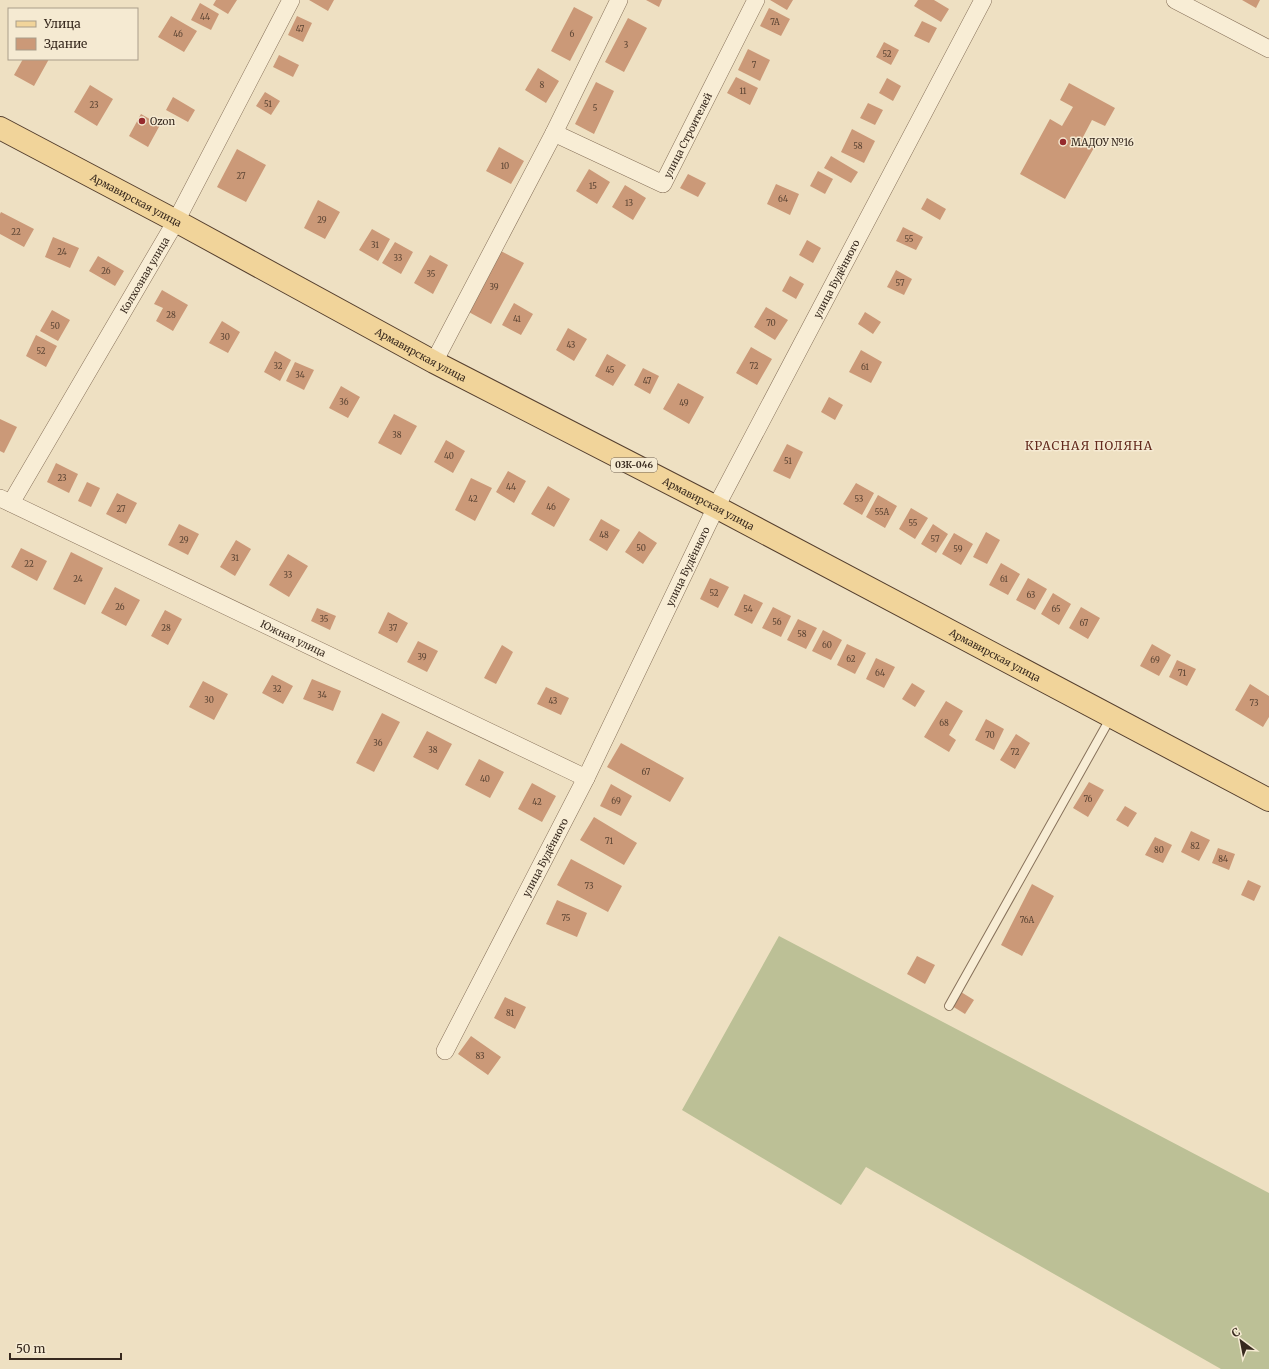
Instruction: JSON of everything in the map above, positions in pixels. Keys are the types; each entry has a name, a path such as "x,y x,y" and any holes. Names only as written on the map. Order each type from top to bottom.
{"main road":[{"name":"Армавирская улица","path":"0,128 176,221 434,362 716,507 1112,716 1268,795"}],"street":[{"name":"Колхозная улица","path":"5,500 176,221 291,0"},
{"path":"434,362 554,133 619,0"},
{"name":"улица Строителей","path":"554,133 663,184 756,0"},
{"name":"улица Будённого","path":"445,1051 586,778 716,507 983,0"},
{"path":"1175,0 1268,43"},
{"name":"Южная улица","path":"5,500 586,778"}],"lane":[{"path":"949,1006 1112,716"}],"green space":[{"path":"779,936 1269,1193 1269,1369 1221,1369 866,1167 841,1205 682,1110"}],"building":[{"path":"216,0 237,0 228,14 213,5"},
{"path":"309,0 334,0 328,11"},
{"path":"646,0 662,0 659,7"},
{"path":"770,0 793,0 787,10"},
{"path":"918,0 934,0 949,9 941,22 914,6"},
{"path":"1242,0 1260,0 1256,8"},
{"path":"200,3 219,14 211,30 191,20"},
{"path":"574,7 593,17 570,61 551,51"},
{"path":"769,8 790,19 781,36 760,26"},
{"path":"171,16 197,31 184,52 158,37"},
{"path":"297,16 312,23 303,42 288,35"},
{"path":"628,18 647,28 624,72 605,62"},
{"path":"922,21 937,28 929,43 914,36"},
{"path":"884,42 899,50 891,65 876,57"},
{"path":"748,49 770,60 760,81 738,70"},
{"path":"279,55 299,65 293,77 273,67"},
{"path":"22,60 48,60 34,86 14,75"},
{"path":"538,68 559,81 546,103 525,90"},
{"path":"736,77 758,88 750,105 727,93"},
{"path":"887,78 901,86 893,101 879,93"},
{"path":"596,82 614,91 594,134 575,124"},
{"name":"МАДОУ №16","path":"1069,83 1115,108 1105,126 1092,120 1082,139 1095,146 1065,199 1020,174 1050,119 1062,126 1073,107 1060,100"},
{"path":"90,85 113,99 97,126 74,112"},
{"path":"265,92 280,101 271,115 256,106"},
{"path":"173,97 195,110 188,122 166,110"},
{"path":"868,103 883,110 875,125 860,118"},
{"path":"141,114 160,125 148,147 129,136"},
{"path":"852,129 875,141 864,163 841,152"},
{"path":"499,147 524,161 511,184 486,171"},
{"path":"237,149 266,165 246,202 217,187"},
{"path":"831,156 858,172 851,183 824,168"},
{"path":"589,169 610,182 597,204 576,191"},
{"path":"818,171 833,179 825,194 810,186"},
{"path":"688,174 706,183 698,197 680,188"},
{"path":"776,184 799,194 790,215 767,204"},
{"path":"625,185 646,198 633,220 612,207"},
{"path":"927,198 946,209 940,220 921,209"},
{"path":"318,200 340,212 325,239 304,228"},
{"path":"1,212 34,229 24,247 0,234"},
{"path":"903,227 923,237 916,250 896,241"},
{"path":"372,229 390,239 378,261 359,250"},
{"path":"53,237 79,248 70,268 45,257"},
{"path":"807,240 821,248 813,263 799,255"},
{"path":"395,242 413,252 401,274 382,263"},
{"path":"497,249 524,263 491,324 465,310"},
{"path":"430,255 448,265 433,294 414,283"},
{"path":"98,256 124,271 115,286 89,271"},
{"path":"896,270 912,279 904,295 887,287"},
{"path":"790,276 804,284 796,299 782,291"},
{"path":"162,290 188,305 173,331 156,321 163,308 154,304"},
{"path":"514,303 533,314 521,335 502,325"},
{"path":"766,307 788,320 775,340 754,327"},
{"path":"52,310 70,320 58,341 40,331"},
{"path":"865,312 881,322 873,334 858,324"},
{"path":"222,321 240,332 228,353 209,343"},
{"path":"568,328 587,339 574,361 556,350"},
{"path":"36,335 57,346 46,367 26,356"},
{"path":"751,347 772,359 757,385 736,373"},
{"path":"861,350 882,362 871,383 849,372"},
{"path":"275,351 291,360 280,381 264,372"},
{"path":"607,354 626,365 613,386 595,376"},
{"path":"295,362 314,370 304,390 286,381"},
{"path":"643,368 659,376 650,394 634,385"},
{"path":"678,383 704,397 689,424 663,409"},
{"path":"341,386 360,397 348,418 329,408"},
{"path":"829,397 843,405 835,420 821,412"},
{"path":"394,414 417,426 401,455 378,443"},
{"path":"0,419 17,427 4,453 0,451"},
{"path":"446,440 465,451 453,473 434,462"},
{"path":"787,444 803,452 790,479 773,471"},
{"path":"56,463 78,474 69,493 47,482"},
{"path":"508,471 526,481 514,503 496,492"},
{"path":"471,478 492,488 475,521 455,510"},
{"path":"87,482 100,488 91,507 78,501"},
{"path":"856,483 874,493 862,515 843,504"},
{"path":"548,486 570,499 554,527 531,514"},
{"path":"117,493 137,503 126,524 106,514"},
{"path":"878,495 897,506 885,528 866,517"},
{"path":"911,508 928,518 915,539 899,529"},
{"path":"601,519 620,530 607,551 589,540"},
{"path":"179,524 199,534 188,555 168,545"},
{"path":"933,524 948,534 936,553 921,544"},
{"path":"639,531 657,543 643,564 625,552"},
{"path":"986,532 1000,540 987,564 973,557"},
{"path":"954,533 973,544 961,565 942,554"},
{"path":"236,540 251,549 235,576 220,567"},
{"path":"21,548 47,561 37,581 11,567"},
{"path":"71,552 103,568 85,605 53,589"},
{"path":"288,554 308,566 289,597 269,585"},
{"path":"1001,563 1020,574 1008,595 989,585"},
{"path":"710,578 729,587 718,608 700,599"},
{"path":"1028,578 1047,589 1035,610 1016,600"},
{"path":"115,587 140,600 126,626 101,613"},
{"path":"1053,593 1071,604 1059,625 1041,614"},
{"path":"744,594 763,603 752,624 734,615"},
{"path":"773,607 791,616 781,637 762,628"},
{"path":"1081,607 1100,618 1088,639 1069,628"},
{"path":"317,608 336,616 330,630 311,621"},
{"path":"165,610 182,619 168,645 151,636"},
{"path":"388,612 408,623 397,643 378,633"},
{"path":"798,619 817,628 806,649 787,640"},
{"path":"823,630 842,640 831,660 812,651"},
{"path":"418,641 438,651 427,672 407,662"},
{"path":"847,644 866,653 855,674 837,665"},
{"path":"1152,644 1171,655 1159,676 1140,666"},
{"path":"502,645 513,652 496,684 484,678"},
{"path":"876,658 895,667 884,688 866,679"},
{"path":"1177,660 1196,669 1187,686 1169,677"},
{"path":"272,675 293,686 283,704 262,693"},
{"path":"312,679 341,691 333,711 303,699"},
{"path":"203,681 228,694 214,720 189,707"},
{"path":"912,683 925,691 915,707 902,699"},
{"path":"1250,684 1269,696 1269,717 1263,727 1235,710"},
{"path":"546,687 569,698 561,715 537,704"},
{"path":"946,701 963,711 949,735 956,740 949,752 924,737"},
{"path":"382,713 400,722 374,772 356,763"},
{"path":"986,719 1004,729 994,750 975,740"},
{"path":"427,731 452,744 438,770 413,757"},
{"path":"1016,734 1030,743 1015,769 1000,760"},
{"path":"621,743 684,778 670,802 607,767"},
{"path":"479,759 504,772 490,798 465,785"},
{"path":"1089,782 1104,790 1088,817 1073,808"},
{"path":"532,783 556,796 542,822 518,809"},
{"path":"611,784 632,796 621,816 600,806"},
{"path":"1125,806 1137,813 1128,827 1116,820"},
{"path":"594,817 637,843 624,865 580,840"},
{"path":"1191,831 1210,840 1199,861 1181,852"},
{"path":"1155,837 1172,845 1163,863 1145,855"},
{"path":"1218,848 1235,854 1229,870 1212,863"},
{"path":"571,859 622,886 608,912 557,885"},
{"path":"1248,880 1261,886 1254,901 1241,895"},
{"path":"1032,884 1054,896 1022,956 1001,945"},
{"path":"557,900 587,913 577,937 546,924"},
{"path":"917,956 935,965 925,984 907,974"},
{"path":"961,992 974,1000 965,1014 952,1006"},
{"path":"505,997 526,1007 515,1029 494,1018"},
{"path":"471,1036 501,1057 488,1075 458,1054"}],"place":[{"name":"Ozon","path":"142,121"},
{"name":"МАДОУ №16","path":"1063,142"}],"district":[{"name":"КРАСНАЯ ПОЛЯНА","path":"1089,446"}]}
